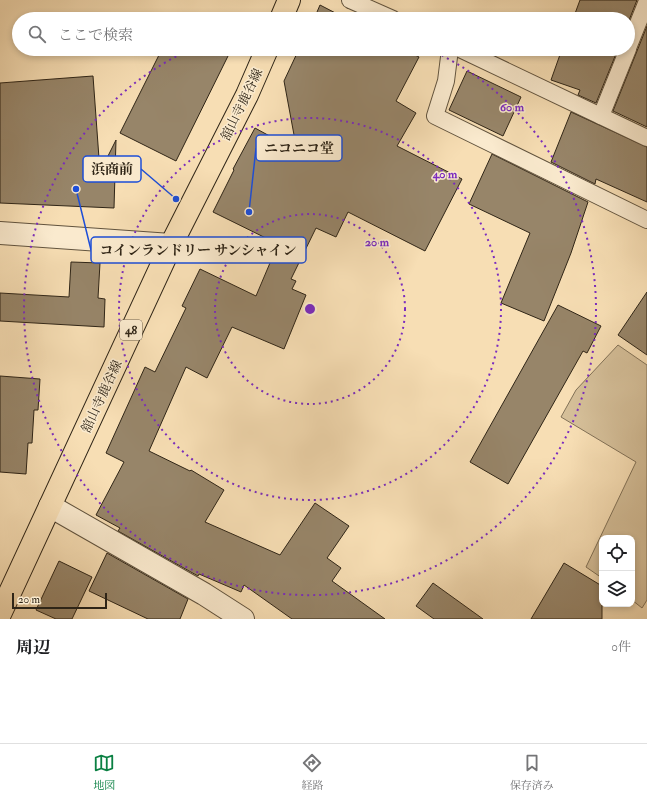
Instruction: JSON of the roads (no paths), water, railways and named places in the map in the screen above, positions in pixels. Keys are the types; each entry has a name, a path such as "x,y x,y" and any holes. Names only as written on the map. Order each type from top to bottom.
{"main road":[{"path":"283,12 289,0"},
{"name":"舘山寺鹿谷線","path":"0,614 171,244 247,95 264,56"}],"street":[{"path":"0,233 171,244"},
{"path":"50,506 204,594 243,619"}],"lane":[{"path":"350,0 377,12"},
{"path":"635,31 647,1"},
{"path":"449,56 446,81 436,116 647,220"},
{"path":"475,56 647,138"},
{"path":"601,116 625,56"}],"place":[{"name":"コインランドリー サンシャイン","path":"76,189"},
{"name":"浜商前","path":"176,199"},
{"name":"ニコニコ堂","path":"249,212"}]}
